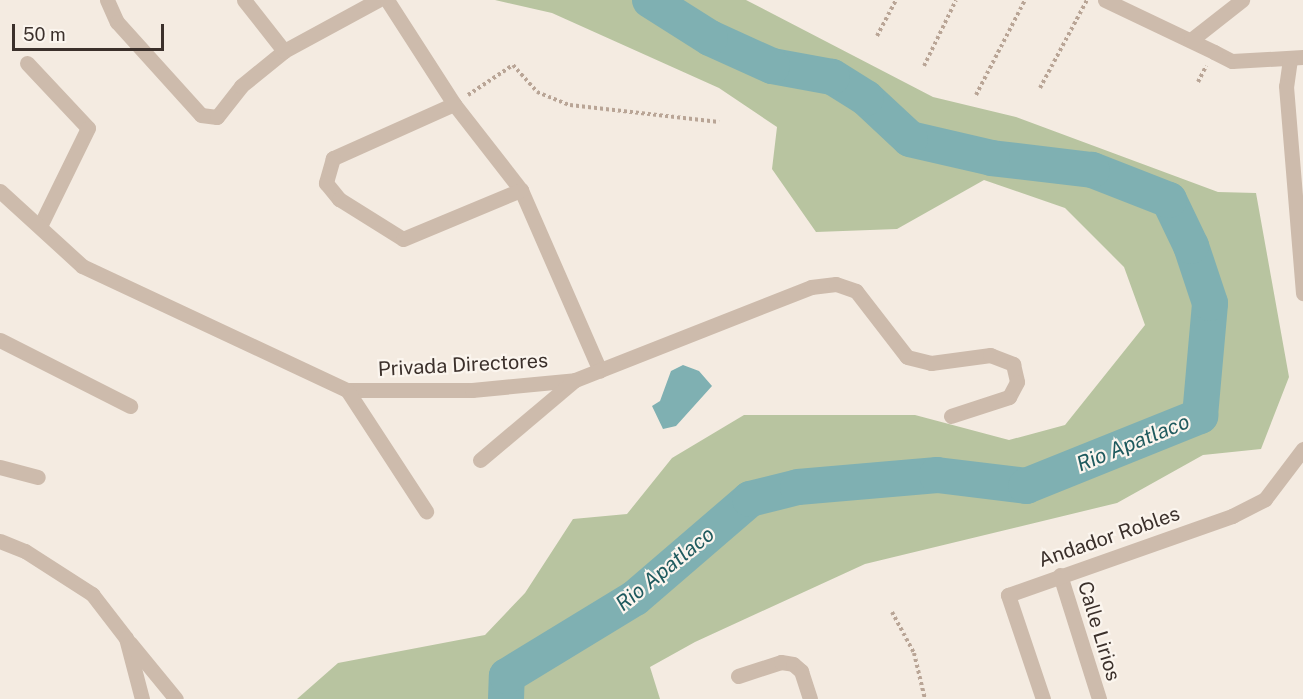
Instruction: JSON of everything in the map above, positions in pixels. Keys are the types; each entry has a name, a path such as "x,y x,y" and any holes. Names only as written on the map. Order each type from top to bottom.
{"street":[{"path":"107,0 117,22 201,116 217,117 240,86 284,51 378,0"},
{"path":"244,0 284,51"},
{"path":"387,0 454,104 521,189 600,371"},
{"path":"1105,0 1232,61 1297,58 1286,86 1303,292"},
{"path":"1191,40 1242,0"},
{"path":"27,63 88,128 40,224"},
{"path":"454,104 333,158 326,183 339,199 403,239 521,189"},
{"name":"Privada Directores","path":"0,191 40,224 82,266 347,390 472,390 575,380 811,287 836,284 856,291 907,357 931,363 990,355 1013,364 1017,382 1009,397 951,416"},
{"path":"0,340 130,406"},
{"path":"480,460 575,380"},
{"path":"347,390 426,511"},
{"name":"Andador Robles","path":"1043,699 1008,595 1232,516 1265,499 1303,449"},
{"path":"0,467 38,477"},
{"path":"0,541 25,551 92,594 176,699"},
{"name":"Calle Lirios","path":"1060,575 1099,699"},
{"path":"126,638 142,699"},
{"path":"738,676 781,662 793,664 801,670 810,699"}],"path":[{"path":"877,36 896,0"},
{"path":"924,66 956,0"},
{"path":"976,95 1025,0"},
{"path":"1040,88 1087,0"},
{"path":"454,104 513,65 537,92 570,105 718,122"},
{"path":"892,612 914,653 925,699"}],"green space":[{"path":"495,0 746,0 933,97 1016,117 1218,192 1256,193 1289,377 1261,449 1203,455 1117,503 865,564 695,642 650,667 660,699 297,699 338,663 485,635 525,593 573,519 627,514 672,458 744,415 915,415 1009,440 1065,425 1145,325 1124,267 1065,208 984,180 897,229 816,232 772,169 777,127 719,88 552,13"}],"water":[{"path":"683,365 699,371 712,386 676,426 663,429 652,406 660,401 671,371"}],"waterway":[{"name":"Rio Apatlaco","path":"506,699 507,676 635,598 750,499 798,487 937,475 1026,486 1200,416 1210,303 1191,246 1169,200 1092,170 992,158 910,139 866,98 832,77 772,66 710,38 650,0"}]}
